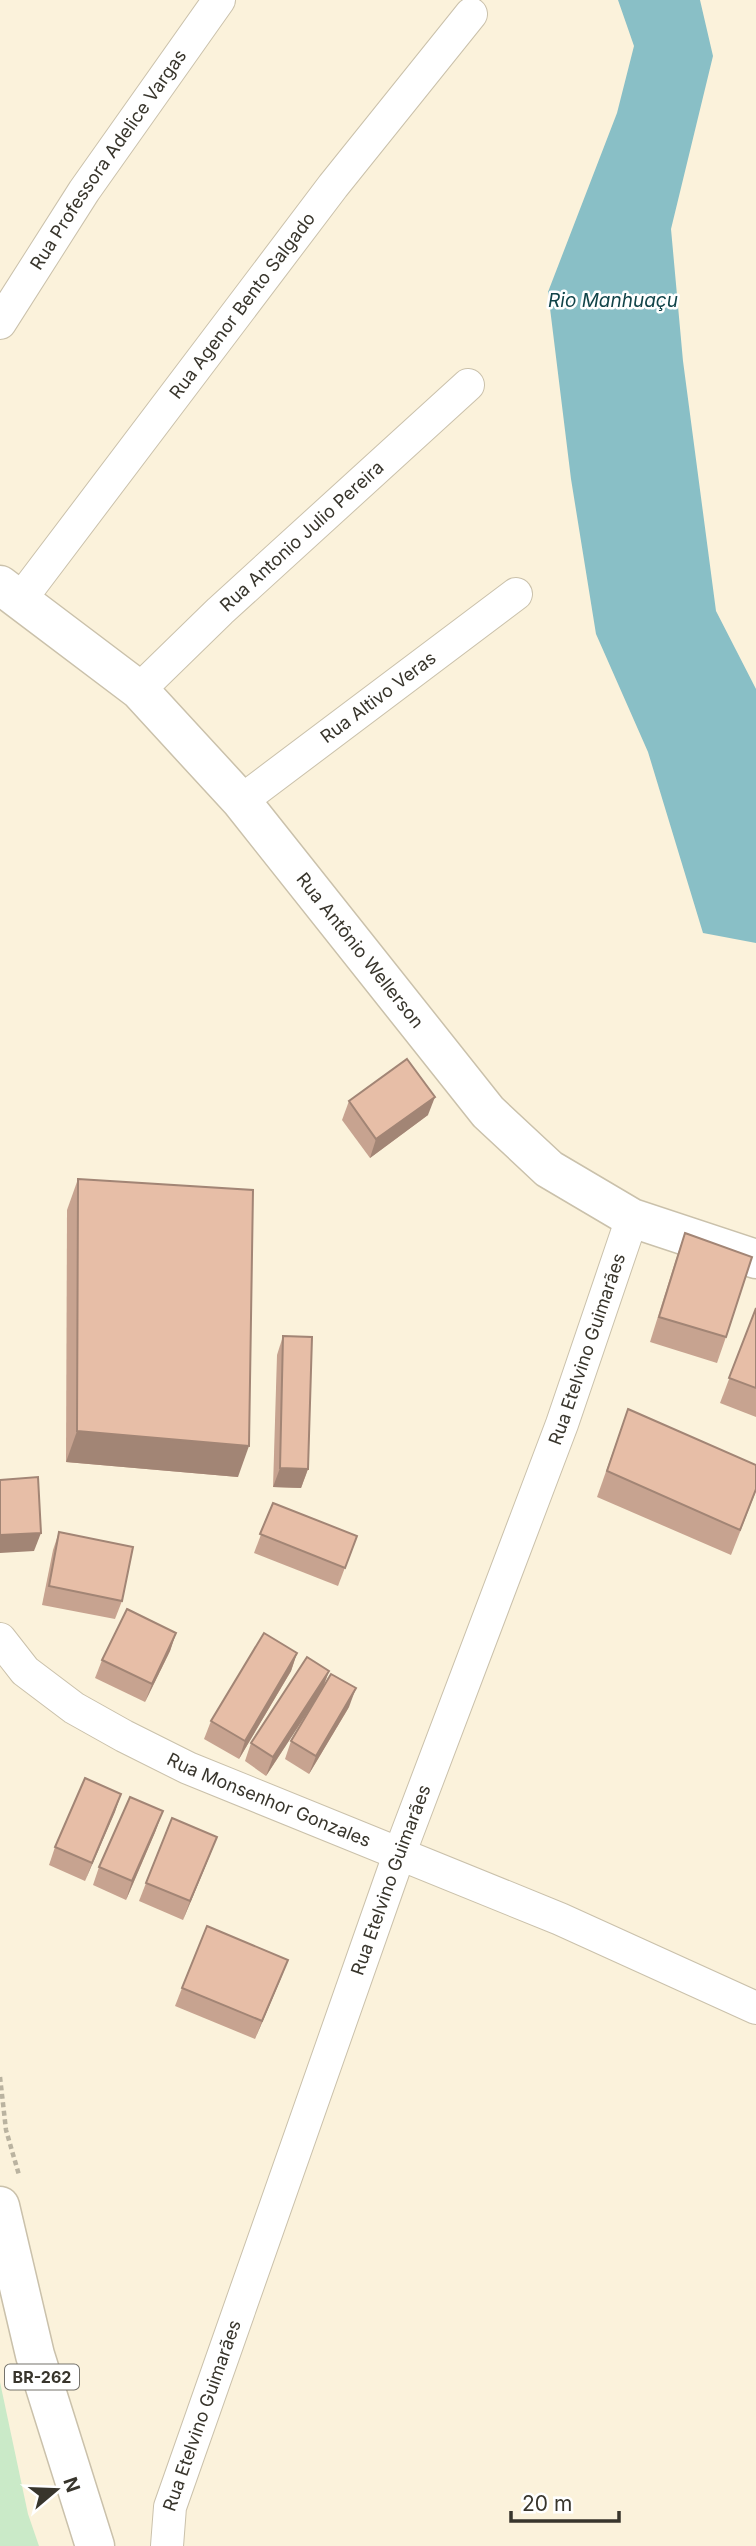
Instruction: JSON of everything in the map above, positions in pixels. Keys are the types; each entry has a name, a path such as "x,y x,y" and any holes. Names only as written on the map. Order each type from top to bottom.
{"main road":[{"name":"Rua Antônio Wellerson","path":"10,592 139,690 241,801 488,1112 549,1169 632,1218 756,1259"},
{"name":"BR-262","path":"0,2206 35,2356 95,2546"}],"street":[{"name":"Rua Professora Adelice Vargas","path":"0,323 84,191 219,0"},
{"name":"Rua Agenor Bento Salgado","path":"10,592 471,14"},
{"name":"Rua Antonio Julio Pereira","path":"139,690 220,611 468,384"},
{"name":"Rua Altivo Veras","path":"241,801 516,594"},
{"name":"Rua Etelvino Guimarães","path":"167,2546 170,2507 400,1852 562,1424 632,1218"},
{"name":"Rua Monsenhor Gonzales","path":"0,1639 25,1671 74,1708 188,1768 560,1919 756,2008"}],"green space":[{"path":"0,2382 28,2514 39,2546 0,2546"}],"water":[{"name":"Rio Manhuaçu","path":"618,0 700,0 713,56 671,229 683,361 716,611 756,689 756,943 703,933 648,752 596,634 571,479 548,292 617,113 634,46"}],"building":[{"path":"407,1059 435,1097 376,1139 349,1101"},
{"path":"78,1179 253,1190 249,1446 77,1431"},
{"path":"685,1233 752,1257 726,1337 659,1317"},
{"path":"756,1308 756,1388 729,1378"},
{"path":"283,1336 312,1337 308,1469 280,1468"},
{"path":"628,1409 756,1465 756,1489 740,1530 607,1471"},
{"path":"38,1477 41,1533 0,1535 0,1480"},
{"path":"273,1503 357,1536 345,1568 260,1534"},
{"path":"59,1532 133,1547 122,1601 49,1586"},
{"path":"127,1609 176,1633 152,1684 102,1660"},
{"path":"264,1633 297,1653 245,1741 211,1721"},
{"path":"307,1657 329,1671 273,1757 251,1743"},
{"path":"331,1674 356,1688 316,1756 291,1741"},
{"path":"85,1778 121,1794 92,1863 55,1847"},
{"path":"130,1797 163,1811 132,1881 99,1867"},
{"path":"172,1818 217,1837 190,1901 146,1883"},
{"path":"207,1926 288,1960 262,2021 182,1988"}]}
